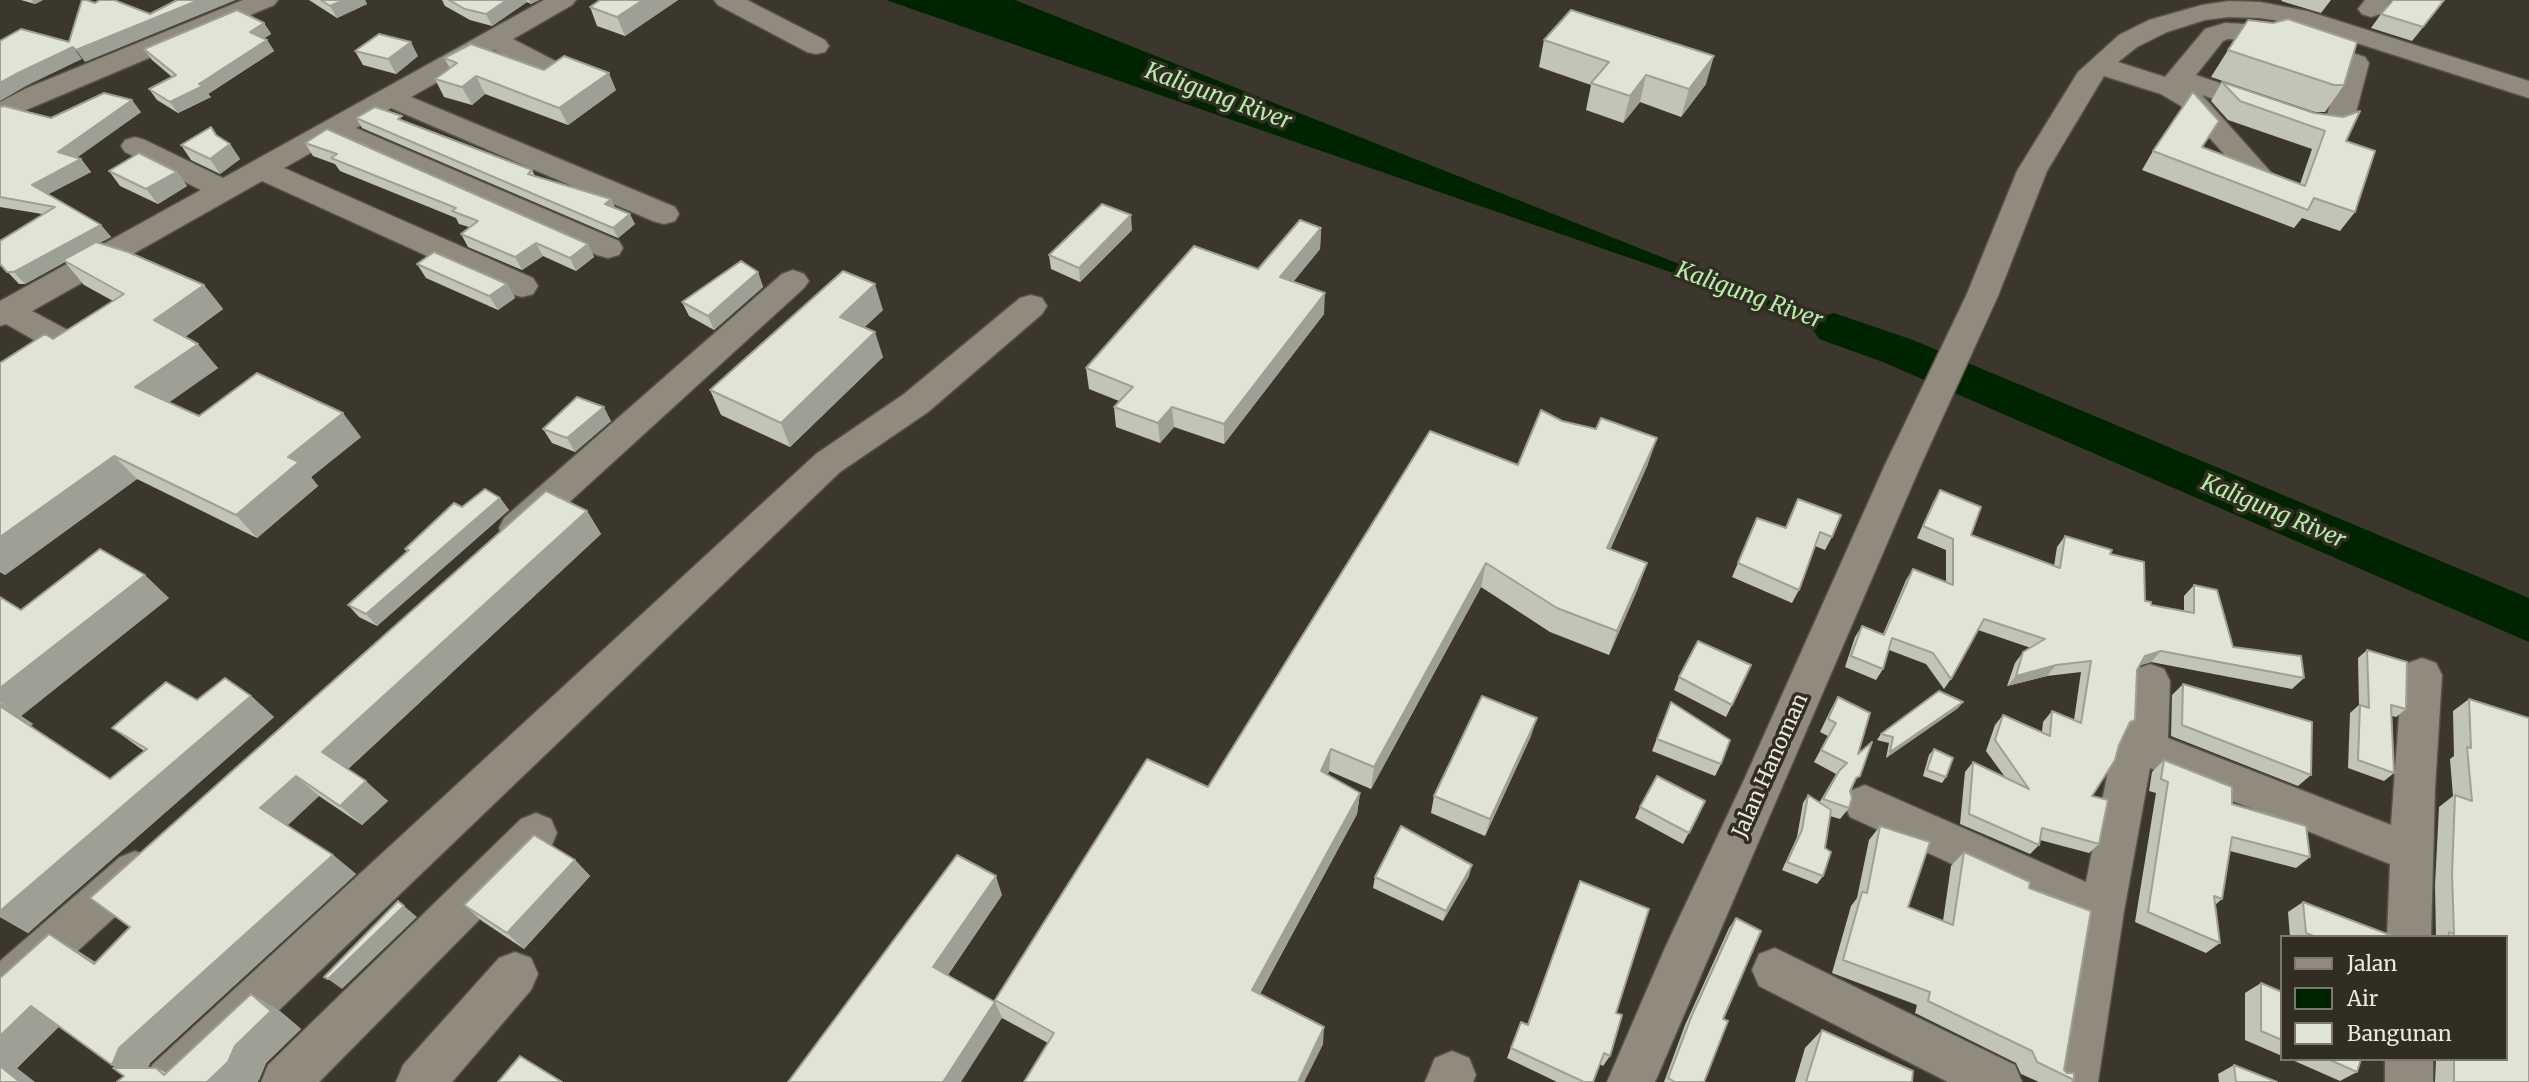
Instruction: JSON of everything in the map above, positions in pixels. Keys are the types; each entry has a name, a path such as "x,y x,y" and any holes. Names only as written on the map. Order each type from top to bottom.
{"street":[{"path":"0,113 37,94 265,0"},
{"path":"4,313 563,0"},
{"path":"727,0 816,46"},
{"name":"Jalan Hanoman","path":"1631,1082 1910,449 1972,318 2032,171 2088,78 2128,41 2158,26 2202,13 2229,9 2260,10 2298,16 2362,50"},
{"path":"2175,83 2214,36 2225,31 2266,33 2362,50 2529,90"},
{"path":"494,39 552,71"},
{"path":"2099,65 2175,83 2311,123 2330,125 2340,120 2362,50"},
{"path":"2175,83 2261,178"},
{"path":"388,97 664,214"},
{"path":"333,128 608,248"},
{"path":"135,146 224,190"},
{"path":"261,169 522,286"},
{"path":"494,549 793,281"},
{"path":"169,1082 828,463 916,402 1031,306"},
{"path":"4,313 67,344"},
{"path":"2409,935 2422,675"},
{"path":"2147,748 2150,681"},
{"path":"2074,1082 2102,911 2132,756 2137,747 2147,748 2412,853"},
{"path":"1865,804 2102,911"},
{"path":"285,1082 536,833"},
{"path":"0,992 164,844"},
{"path":"1775,970 1998,1082"},
{"path":"420,1082 515,974"},
{"path":"2409,1061 2409,1082"}],"water":[{"name":"Kaligung River","path":"886,0 1015,0 1898,351"}],"building":[{"path":"82,0 95,3 100,0 114,0 150,14 177,0 199,0 76,50 73,47 0,83 0,41 21,29 69,42"},
{"path":"321,0 344,0 330,6"},
{"path":"449,0 507,0 486,14 465,9"},
{"path":"600,0 643,0 617,17 590,7"},
{"path":"2393,0 2444,0 2423,27 2381,14"},
{"path":"237,10 264,23 250,32 267,40 199,84 203,86 170,102 149,89 176,75 144,49"},
{"path":"1571,10 1714,56 1689,89 1646,75 1630,96 1591,83 1609,62 1544,40"},
{"path":"2288,19 2357,42 2344,85 2334,85 2228,50 2248,20 2273,23"},
{"path":"379,34 411,42 388,59 355,51"},
{"path":"471,44 544,70 564,56 609,73 559,108 476,76 462,87 435,79 457,63 444,58"},
{"path":"2222,82 2314,113 2343,117 2360,111 2346,141 2375,151 2355,212 2314,198 2308,210 2153,151 2193,92 2219,121 2202,147 2305,186 2325,131 2240,101"},
{"path":"104,93 132,100 58,152 81,159 32,185 101,225 14,272 7,272 0,264 0,241 55,207 0,197 0,107 51,118"},
{"path":"375,107 402,116 398,119 532,170 528,174 611,199 605,204 630,214 613,228 356,118"},
{"path":"211,127 216,135 230,144 210,159 181,145"},
{"path":"327,129 588,244 570,258 536,243 515,257 461,234 478,221 452,211 456,208 331,158 337,154 305,143"},
{"path":"139,153 177,172 146,189 109,171"},
{"path":"1102,204 1131,215 1079,268 1049,255"},
{"path":"1300,220 1321,228 1280,277 1325,293 1224,424 1172,407 1158,423 1114,407 1133,387 1086,368 1194,246 1258,269"},
{"path":"96,242 128,252 204,285 154,320 198,344 135,387 199,416 257,373 343,413 288,457 299,462 236,515 114,456 0,537 0,363 45,334 53,339 124,294 63,260"},
{"path":"434,252 507,284 489,296 417,264"},
{"path":"741,261 758,272 708,316 682,302"},
{"path":"843,271 875,284 840,317 875,332 781,423 710,390"},
{"path":"577,397 604,407 567,438 543,429"},
{"path":"1541,410 1562,421 1596,429 1601,418 1657,438 1607,548 1647,563 1617,631 1557,608 1486,563 1374,767 1331,749 1321,771 1360,793 1252,990 1324,1027 1298,1082 1024,1082 1054,1033 995,1000 1147,759 1208,787 1430,431 1518,465"},
{"path":"485,489 500,498 366,614 348,605 409,550 405,549 454,503 462,507"},
{"path":"1940,490 1981,507 1971,535 2060,568 2065,536 2112,550 2110,554 2144,562 2145,601 2151,602 2151,605 2194,613 2194,585 2217,590 2233,647 2301,656 2304,678 2161,651 2145,656 2137,670 2135,720 2130,722 2115,760 2092,796 2108,800 2099,844 2042,828 2039,845 1969,814 1973,762 2029,789 1995,740 2003,715 2050,736 2052,711 2081,723 2091,661 2056,665 2016,676 2023,652 2045,639 1984,619 1951,679 1933,653 1892,638 1883,669 1851,656 1862,626 1884,635 1913,569 1953,585 1953,539 1923,526"},
{"path":"546,491 587,511 322,752 366,781 340,806 296,776 260,808 333,855 119,1048 112,1065 31,1006 0,1036 0,978 49,934 94,964 130,927 90,898"},
{"path":"1798,499 1841,515 1832,537 1820,532 1799,590 1738,563 1757,518 1786,528"},
{"path":"100,549 145,575 0,688 0,597 21,610"},
{"path":"1698,641 1751,665 1732,705 1679,677"},
{"path":"2367,650 2407,662 2406,709 2391,705 2394,773 2358,760 2360,705 2369,708"},
{"path":"225,678 251,696 0,911 0,706 110,779 147,749 112,728 166,682 197,700"},
{"path":"2183,684 2312,722 2311,775 2182,725"},
{"path":"1939,691 1963,702 1890,752 1893,737 1881,734"},
{"path":"1482,696 1537,718 1490,819 1434,796"},
{"path":"1838,697 1870,713 1858,754 1872,742 1860,776 1856,778 1850,791 1852,798 1849,808 1823,799 1839,771 1847,763 1821,750 1836,723 1828,719"},
{"path":"2469,699 2529,718 2529,1082 2454,1082 2454,1061 2508,1061 2508,935 2449,935 2449,932 2454,934 2452,874 2455,795 2472,801 2467,747 2471,748"},
{"path":"1671,702 1730,740 1721,764 1657,739"},
{"path":"1934,749 1953,758 1946,777 1927,770"},
{"path":"2164,760 2232,787 2232,804 2306,826 2310,857 2232,837 2222,899 2214,896 2220,943 2148,912 2168,782 2161,779"},
{"path":"1657,776 1705,801 1689,833 1640,807"},
{"path":"1808,795 1831,810 1825,848 1831,852 1823,876 1787,862 1802,830"},
{"path":"1401,826 1472,865 1446,911 1375,877"},
{"path":"1880,826 1930,842 1908,907 1953,925 1964,852 2030,882 2029,888 2091,911 2064,1070 2074,1073 2074,1080 2037,1062 2032,1051 1928,1001 1930,992 1843,960 1862,892 1867,893"},
{"path":"534,835 575,860 507,933 464,905"},
{"path":"957,855 996,876 933,967 995,1002 943,1082 788,1082"},
{"path":"1580,881 1649,909 1616,1013 1622,1015 1610,1056 1604,1053 1593,1082 1584,1082 1511,1048 1521,1022 1528,1025"},
{"path":"398,901 404,906 328,979 324,977"},
{"path":"2303,902 2390,935 2311,935 2306,933"},
{"path":"1736,918 1761,931 1723,1019 1728,1021 1704,1082 1675,1082 1668,1078 1692,1015"},
{"path":"2261,983 2280,991 2280,1039 2261,1031"},
{"path":"251,994 271,1011 235,1046 228,1062 207,1082 117,1082 124,1076 113,1068 156,1068 164,1075"},
{"path":"1822,1030 1913,1071 1912,1082 1806,1082"},
{"path":"520,1056 562,1082 498,1082"},
{"path":"2332,1061 2360,1061 2357,1072"},
{"path":"2234,1065 2277,1082 2236,1082"},
{"path":"0,1066 20,1082 0,1082"}],"waterway":[{"name":"Kaligung River","path":"1834,328 1898,351 2529,621"}]}
